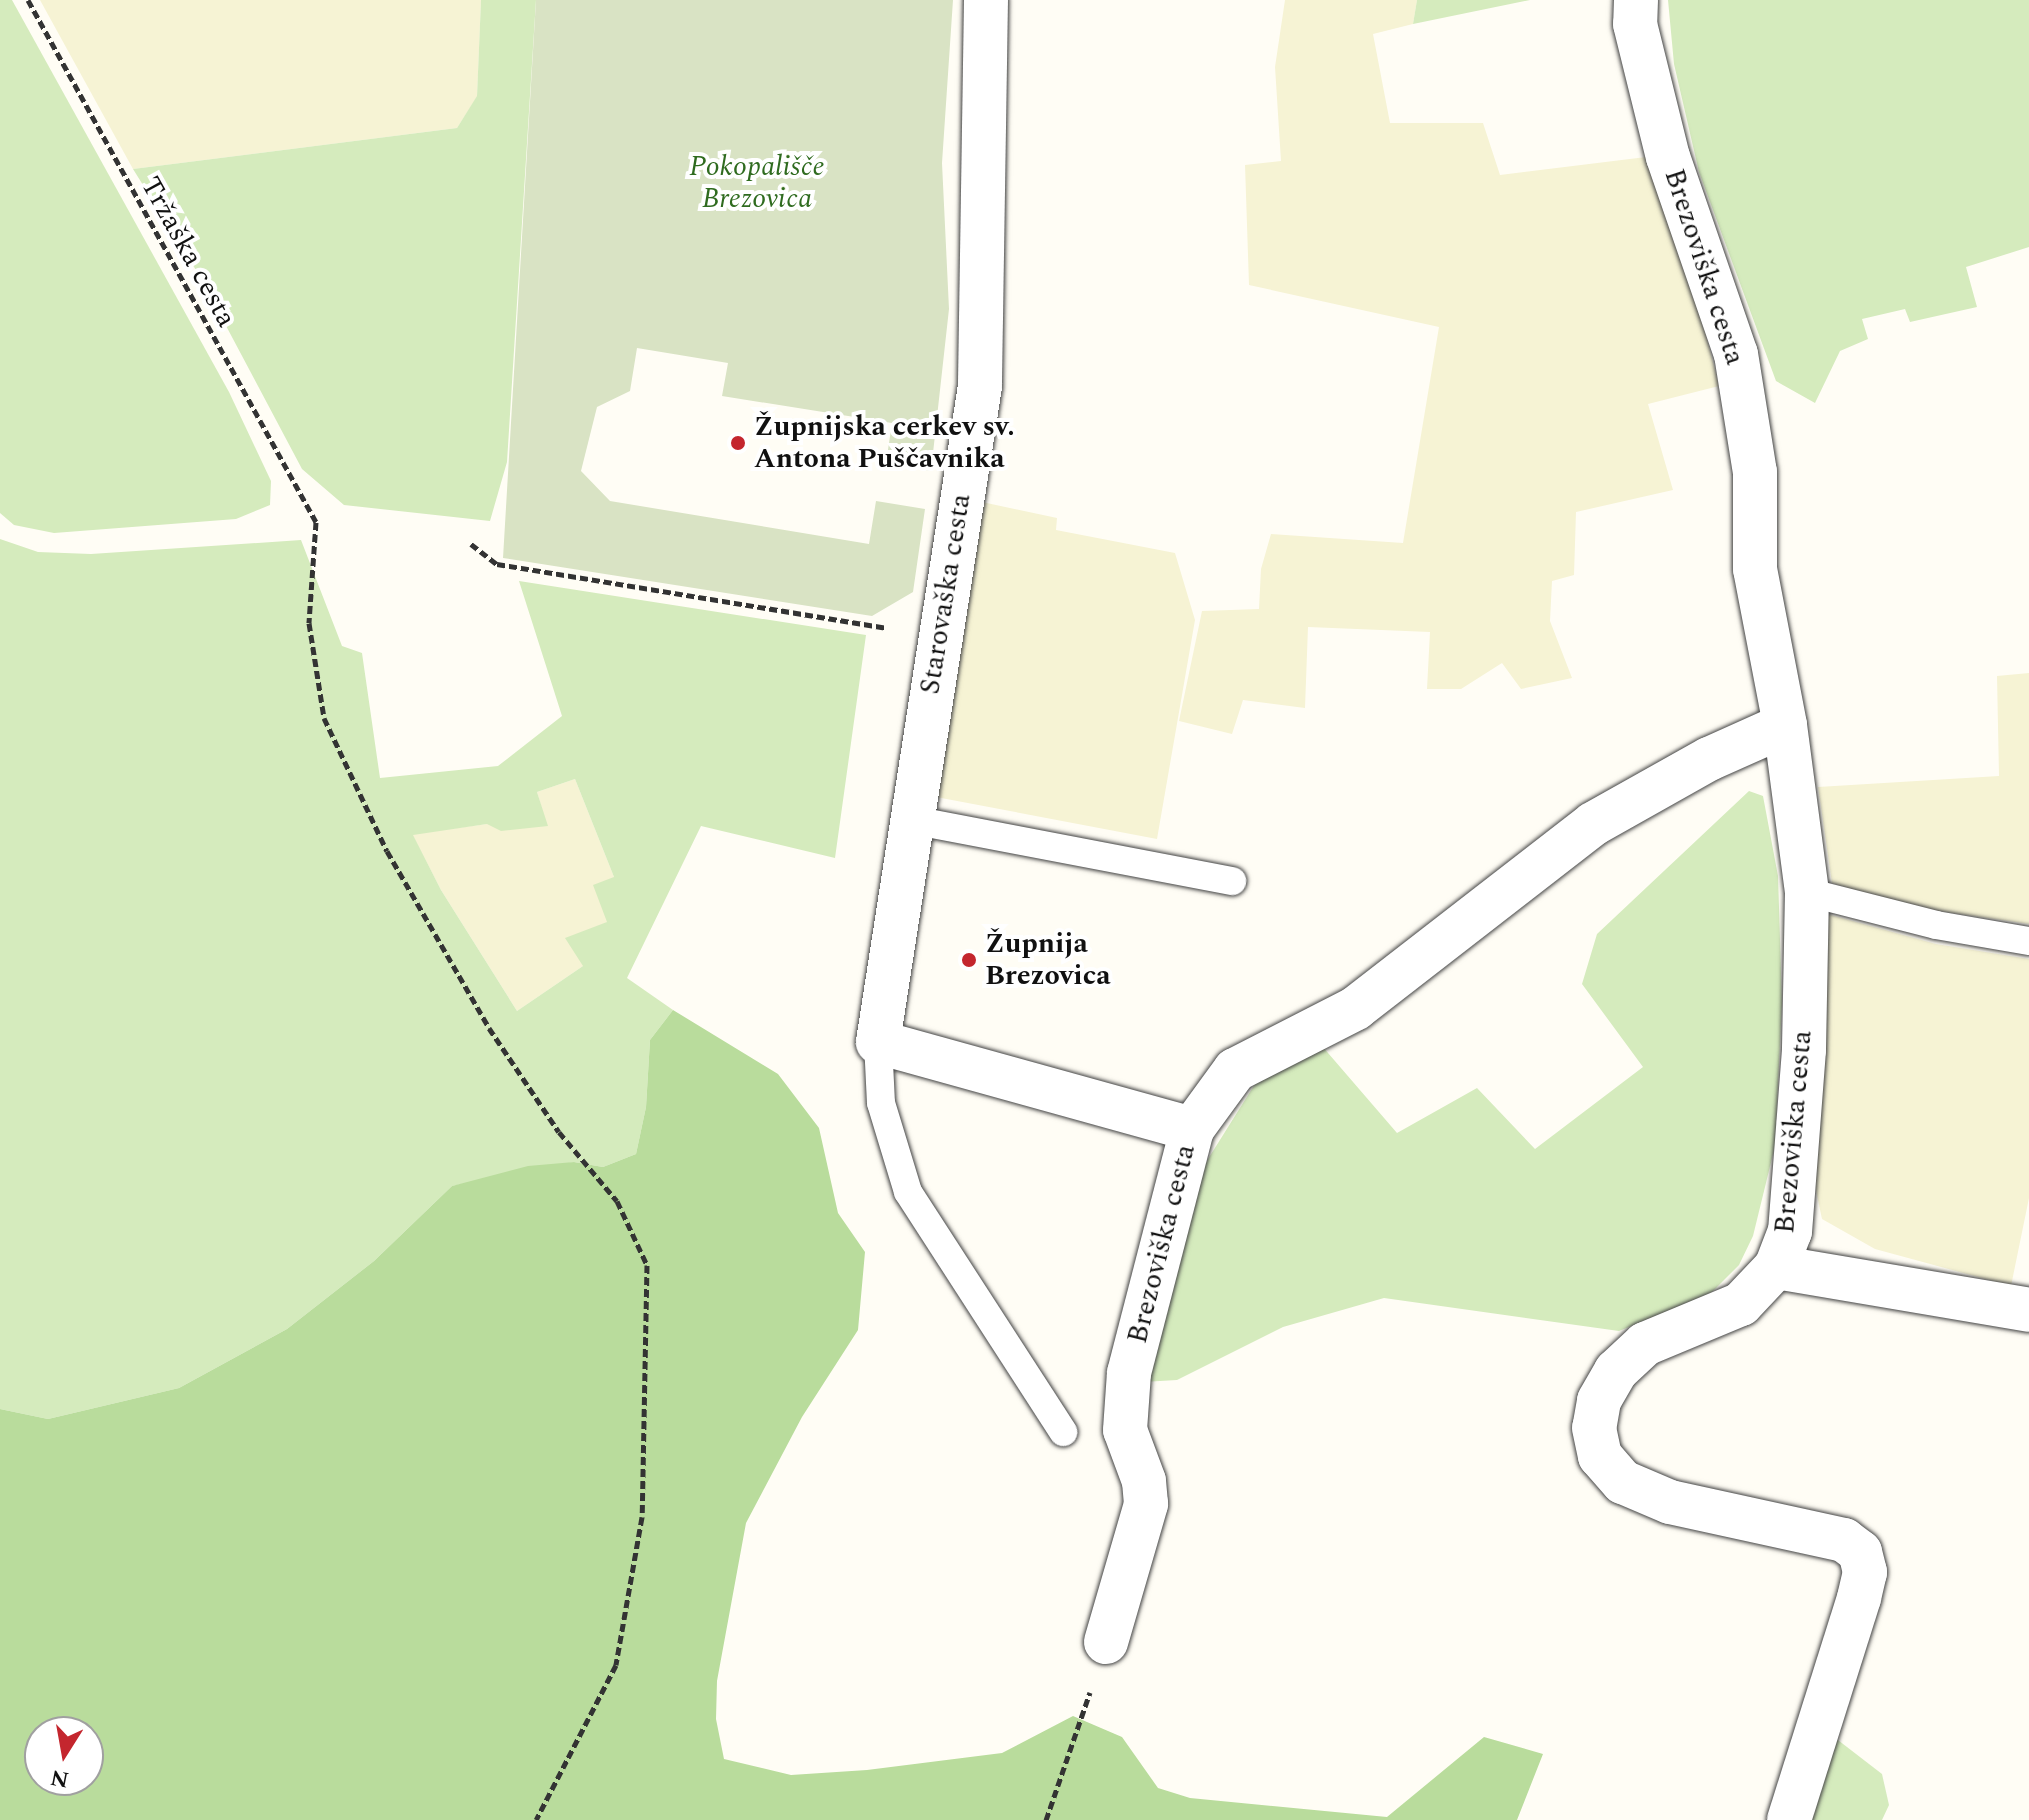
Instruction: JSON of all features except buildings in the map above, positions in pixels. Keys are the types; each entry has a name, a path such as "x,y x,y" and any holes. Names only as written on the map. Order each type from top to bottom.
{"street":[{"name":"Starovaška cesta","path":"878,1042 980,386 986,0"},
{"name":"Brezoviška cesta","path":"1636,0 1635,24 1668,157 1736,354 1755,472 1755,569 1785,725 1807,892 1804,1050 1790,1231 1776,1267 1741,1304 1645,1344 1616,1371 1599,1401 1594,1428 1600,1456 1623,1482 1670,1502 1844,1540 1860,1552 1865,1572 1859,1598 1789,1820"},
{"name":"Brezoviška cesta","path":"1106,1642 1146,1504 1144,1481 1125,1430 1129,1373 1192,1129 1235,1070 1356,1008 1593,824 1709,759 1785,725"},
{"path":"878,1042 1192,1129"},
{"path":"1776,1267 2029,1310"}],"lane":[{"path":"912,820 1232,881"},
{"path":"1807,892 1936,925 2029,941"},
{"path":"878,1042 881,1103 908,1192 1063,1432"}],"path":[{"name":"Tržaška cesta","path":"28,0 316,522 309,623 324,718 387,851 489,1028 559,1132 617,1201 647,1265 642,1517 616,1665 536,1820"},
{"path":"471,544 497,564 939,637"},
{"path":"1046,1820 1106,1642"}],"shaded area":[{"path":"40,0 481,0 477,97 457,128 133,169"},
{"path":"1285,0 1417,0 1413,24 1373,34 1390,123 1483,123 1500,175 1646,157 1699,308 1719,386 1648,404 1673,490 1576,512 1574,575 1552,581 1550,621 1572,678 1521,689 1502,663 1461,689 1427,689 1430,632 1308,627 1305,708 1243,700 1232,734 1179,721 1202,611 1259,609 1261,569 1271,534 1403,543 1439,327 1249,285 1245,165 1281,161 1275,67"},
{"path":"982,502 1057,518 1056,530 1175,553 1195,620 1157,839 936,797"},
{"path":"2029,673 2029,924 1910,907 1832,883 1818,787 1999,776 1997,676"},
{"path":"575,779 614,877 607,922 583,966 517,1011 441,890 412,834 487,824 547,826 537,792"},
{"path":"1827,914 1936,944 2029,959 2029,1198 2011,1286 1875,1249 1822,1219 1814,1181 1827,1011"}],"green space":[{"path":"0,0 12,0 229,392 271,481 270,505 236,519 54,533 14,525 0,513"},
{"path":"481,0 536,0 507,462 490,521 344,505 302,469 199,275 133,169 457,128 477,96"},
{"name":"Pokopališče Brezovica","path":"536,0 953,0 942,163 949,309 931,471 886,463 892,423 722,396 728,363 637,348 630,391 597,407 581,471 610,501 869,544 876,501 925,509 913,592 872,616 503,558"},
{"path":"1417,0 1530,0 1413,24"},
{"path":"1668,0 2029,0 2029,247 1966,267 1977,307 1910,322 1905,309 1862,319 1868,339 1840,351 1815,403 1776,381 1699,172 1674,64"},
{"path":"0,539 38,552 91,554 301,540 342,646 362,653 380,778 498,766 562,716 519,581 866,635 835,858 701,826 627,978 673,1010 650,1040 646,1107 636,1154 603,1167 574,1162 452,1186 374,1261 287,1329 179,1388 48,1419 0,1409","holes":["575,779 614,877 593,885 607,922 565,938 583,966 517,1011 441,890 413,835 487,824 501,831 548,826 537,792"]},
{"path":"1749,791 1763,796 1778,876 1782,1003 1775,1146 1753,1236 1739,1265 1710,1294 1619,1331 1384,1298 1283,1327 1177,1380 1143,1382 1198,1175 1260,1076 1322,1046 1397,1133 1477,1088 1535,1149 1643,1067 1582,984 1597,934"},
{"path":"673,1010 778,1074 819,1128 838,1213 865,1252 858,1330 802,1417 746,1523 717,1681 716,1719 724,1759 791,1775 867,1770 1002,1753 1073,1716 1122,1737 1158,1788 1190,1798 1387,1817 1484,1737 1543,1754 1517,1820 0,1820 0,1409 48,1419 179,1388 287,1329 374,1261 452,1186 528,1166 574,1162 603,1167 636,1154 646,1107 650,1040"},
{"path":"1834,1737 1882,1774 1889,1805 1882,1820 1803,1820"}],"place":[{"name":"Župnijska cerkev sv. Antona Puščavnika","path":"738,443"},
{"name":"Župnija Brezovica","path":"969,960"}]}
